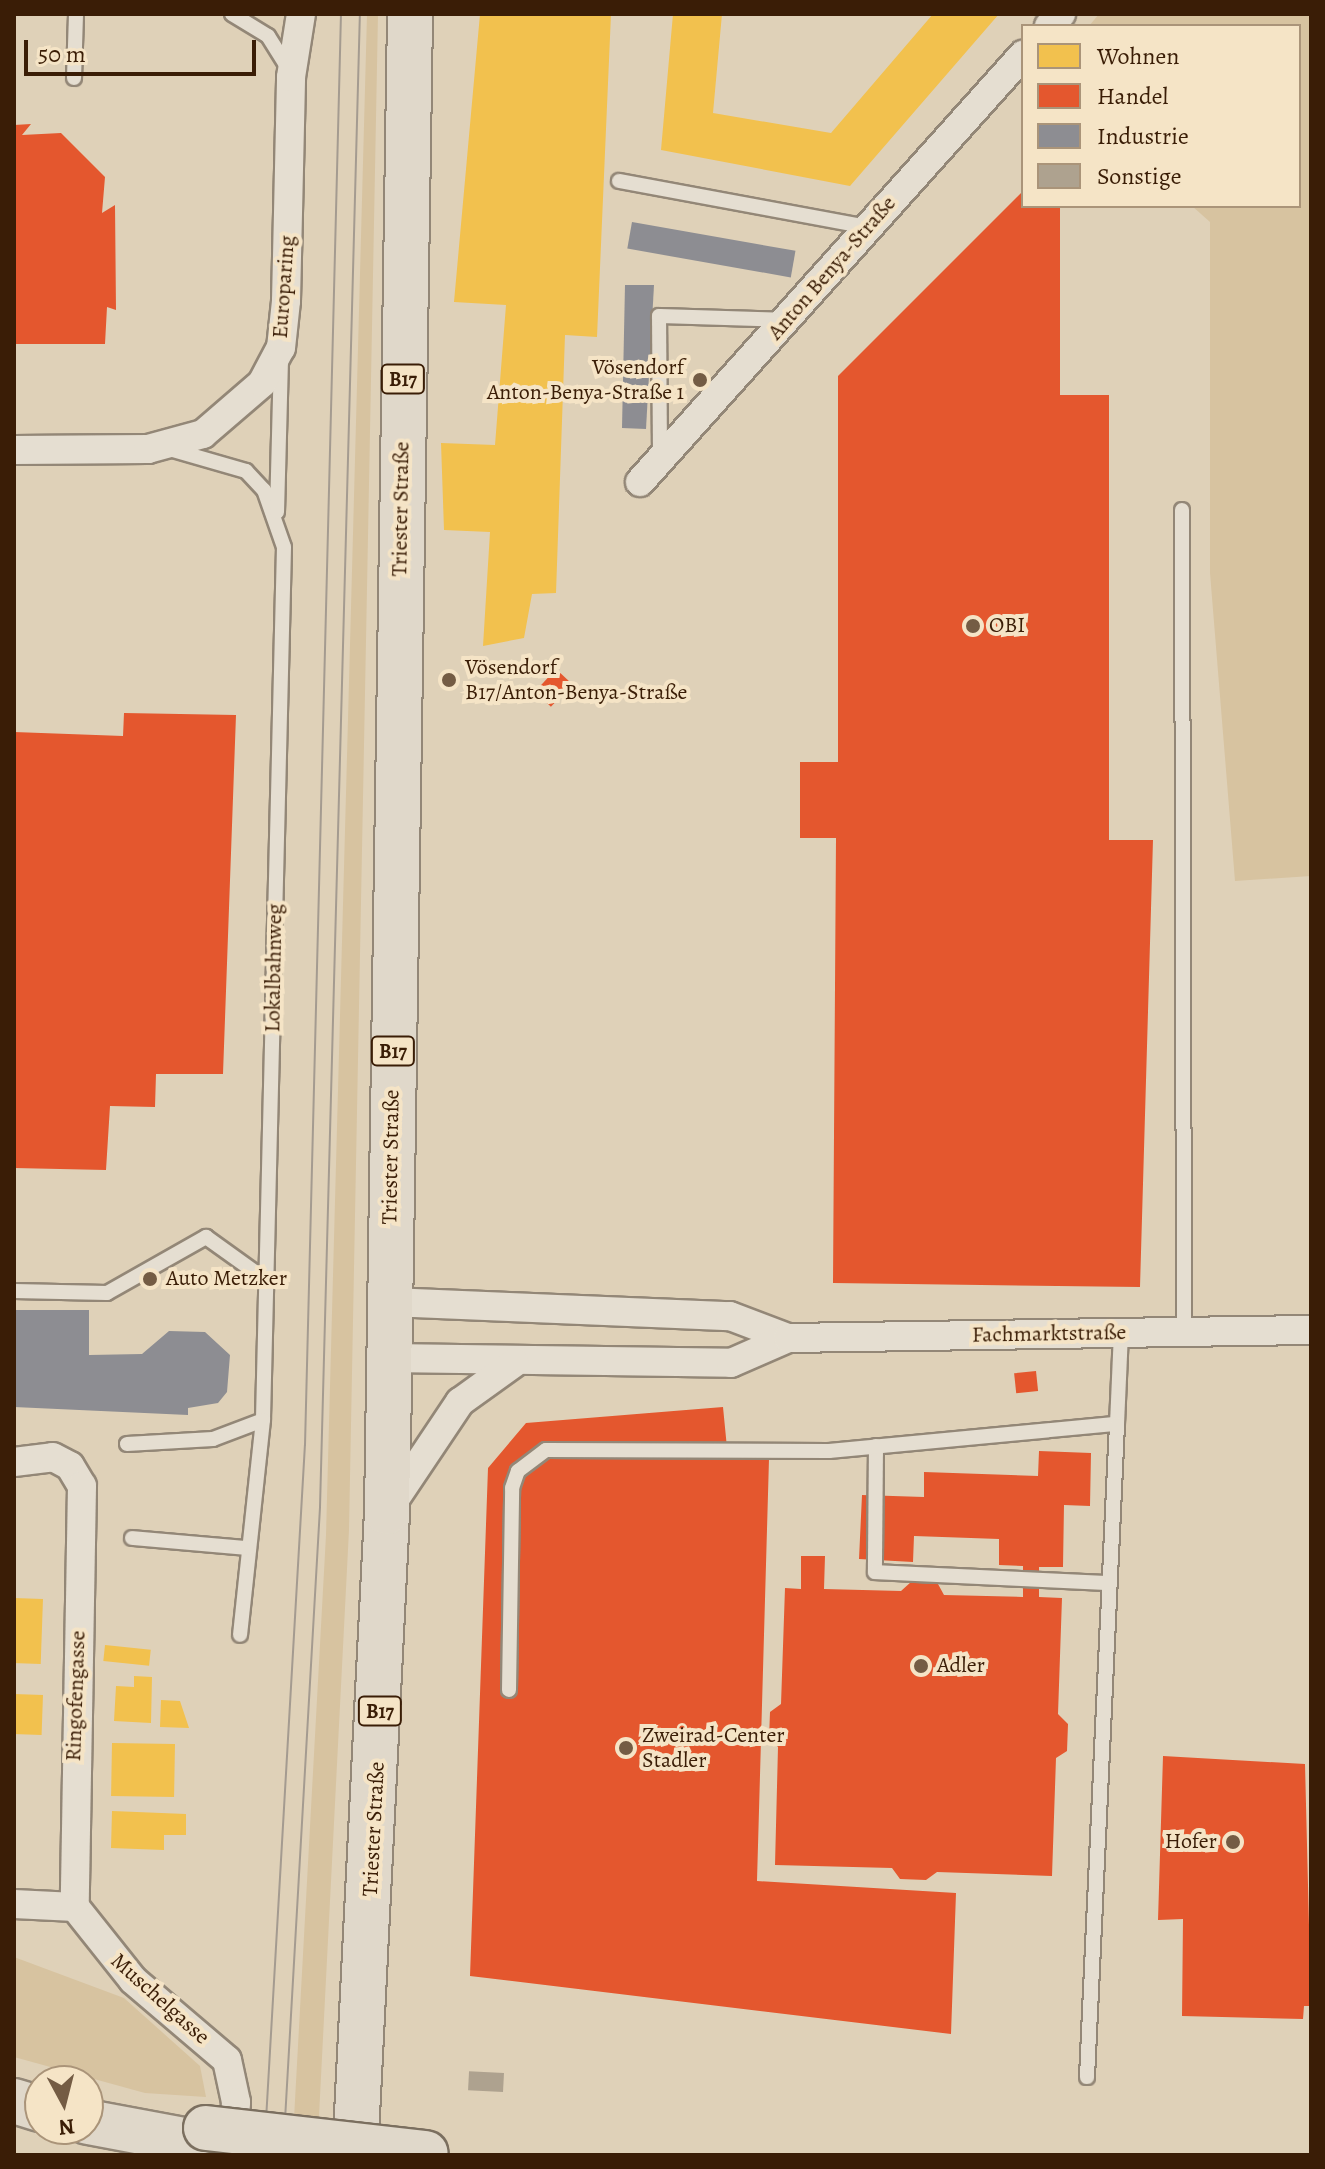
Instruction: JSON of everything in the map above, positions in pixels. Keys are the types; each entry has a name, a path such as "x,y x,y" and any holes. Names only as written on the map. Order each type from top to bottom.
{"main road":[{"name":"Triester Straße","path":"355,2155 387,1512 410,14"},
{"path":"104,2110 215,2143 433,2154"},
{"path":"104,2125 303,2155"}],"street":[{"name":"Europaring","path":"14,450 148,449 203,434 236,409 262,383 281,348 291,77 301,14"},
{"name":"Anton Benya-Straße","path":"640,482 1021,57"},
{"name":"Fachmarktstraße","path":"390,1302 730,1316 788,1338 1311,1330"},
{"name":"Fachmarktstraße","path":"389,1358 731,1363 788,1338"},
{"path":"387,1512 460,1402 515,1362"},
{"name":"Ringofengasse","path":"14,1462 53,1457 70,1466 82,1486 75,1907"},
{"path":"14,1904 75,1907"},
{"name":"Muschelgasse","path":"75,1907 133,1980 227,2060 236,2102 215,2143"}],"lane":[{"path":"74,78 76,14"},
{"path":"232,14 268,36 291,77"},
{"path":"619,181 867,227"},
{"path":"660,460 659,316 787,321"},
{"path":"277,516 281,348"},
{"path":"148,449 210,456 246,471 277,516"},
{"path":"1182,510 1184,1331"},
{"name":"Lokalbahnweg","path":"240,1635 263,1420 284,547 277,516"},
{"path":"14,1291 107,1293 206,1237 266,1280"},
{"path":"1087,2077 1121,1332"},
{"path":"127,1444 213,1439 263,1420"},
{"path":"509,1690 512,1488 531,1457 546,1450 876,1446 1117,1424"},
{"path":"876,1446 875,1572 1110,1583"},
{"path":"132,1538 247,1548"}],"shaded area":[{"path":"367,14 378,14 349,1530 317,2155 292,2155 326,1535"},
{"path":"1099,14 1311,14 1311,876 1235,881 1210,573 1210,222 1194,208 1301,208 1301,24 1091,24"},
{"path":"14,1957 124,1998 200,2066 206,2097 145,2093 104,2082 104,2065 43,2065 14,2057"}],"building: Wohnen":[{"path":"480,14 611,14 597,337 565,335 556,593 532,594 524,638 483,646 490,532 444,530 441,443 495,445 506,305 454,302"},
{"path":"673,14 722,14 713,113 831,133 933,14 999,14 850,186 661,150"},
{"path":"14,1598 43,1599 41,1664 14,1663"},
{"path":"105,1645 151,1650 149,1666 103,1661"},
{"path":"134,1676 152,1677 151,1723 114,1721 116,1686 134,1687"},
{"path":"14,1694 43,1695 42,1735 14,1734"},
{"path":"161,1700 180,1701 189,1728 160,1727"},
{"path":"112,1743 175,1744 174,1797 111,1796"},
{"path":"112,1811 186,1814 186,1835 164,1835 164,1850 111,1848"}],"building: Handel":[{"path":"31,124 22,135 61,133 105,177 102,213 115,205 116,310 107,307 105,344 14,344 14,125"},
{"name":"OBI","path":"1021,193 1021,208 1060,208 1060,395 1109,395 1109,840 1153,840 1140,1287 833,1283 836,838 800,838 800,762 838,762 838,376"},
{"path":"556,669 572,684 551,707 535,692"},
{"path":"124,713 236,715 223,1074 156,1074 155,1107 110,1106 106,1170 14,1168 14,732 123,736"},
{"path":"1036,1371 1038,1391 1016,1393 1014,1373"},
{"path":"723,1407 728,1458 769,1459 757,1881 956,1893 951,2034 470,1976 488,1468 526,1423"},
{"name":"Adler","path":"1039,1451 1091,1453 1090,1506 1064,1505 1063,1567 1039,1567 1039,1597 1062,1598 1058,1714 1068,1724 1067,1751 1056,1758 1052,1876 937,1872 926,1880 900,1879 892,1868 775,1865 778,1747 769,1738 770,1712 781,1704 785,1588 801,1589 801,1556 825,1556 824,1589 901,1591 911,1582 938,1584 944,1595 1023,1597 1023,1566 999,1565 999,1539 914,1536 913,1562 859,1559 862,1495 924,1497 924,1472 1038,1476"},
{"name":"Hofer","path":"1163,1756 1305,1764 1311,2006 1304,2006 1303,2019 1182,2016 1183,1919 1158,1920"}],"building: Industrie":[{"path":"632,222 795,251 791,277 627,249"},
{"path":"625,285 654,285 646,429 622,428"},
{"path":"14,1310 89,1310 89,1355 142,1354 169,1331 205,1332 230,1355 227,1392 218,1403 188,1408 188,1415 14,1407"}],"building: Sonstige":[{"path":"469,2071 504,2073 503,2092 468,2090"}],"tram line":[{"path":"264,2155 305,1445 341,14"},
{"path":"283,2155 320,1507 360,14"}],"place":[{"name":"Vösendorf Anton-Benya-Straße 1","path":"700,380"},
{"name":"OBI","path":"973,626"},
{"name":"Vösendorf B17/Anton-Benya-Straße","path":"449,680"},
{"name":"Auto Metzker","path":"150,1279"},
{"name":"Adler","path":"921,1666"},
{"name":"Zweirad-Center Stadler","path":"626,1748"},
{"name":"Hofer","path":"1233,1842"}]}
